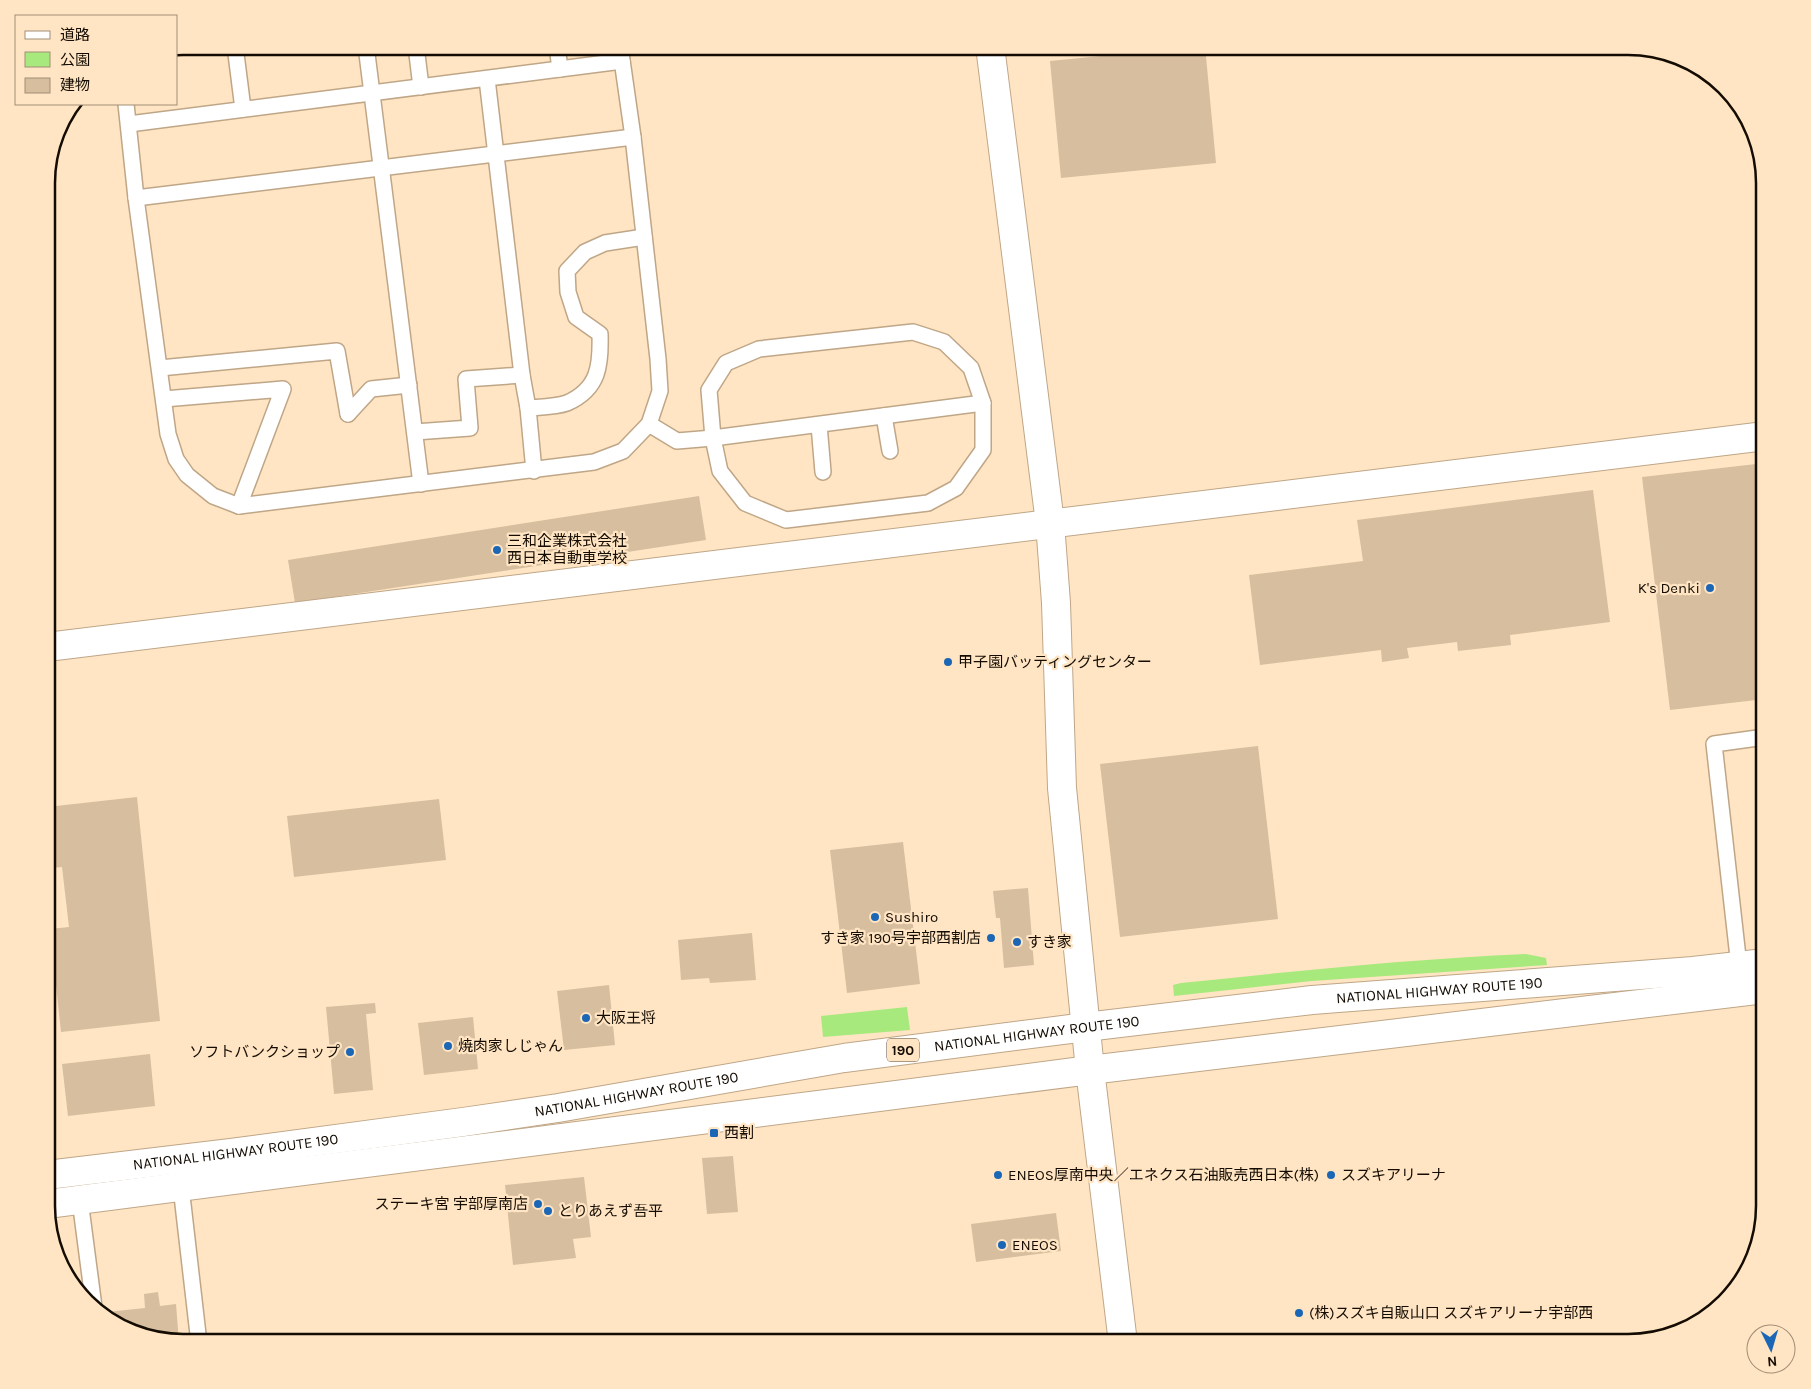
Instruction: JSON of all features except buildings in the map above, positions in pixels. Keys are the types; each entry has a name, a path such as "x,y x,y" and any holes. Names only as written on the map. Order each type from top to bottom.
{"main road":[{"path":"991,55 1050,523 1056,603 1062,788 1090,1070 1122,1334"},
{"path":"55,646 1756,437"},
{"name":"NATIONAL HIGHWAY ROUTE 190","path":"55,1174 463,1122 568,1106 844,1058 1086,1027 1312,1000 1693,971 1752,964"},
{"name":"NATIONAL HIGHWAY ROUTE 190","path":"55,1203 1090,1070 1756,990"}],"lane":[{"path":"236,55 243,109"},
{"path":"367,55 421,484"},
{"path":"417,55 421,87"},
{"path":"558,55 560,69"},
{"path":"129,124 560,69 617,55"},
{"path":"126,105 136,198 168,434 176,459 187,475 213,496 239,506 534,471 594,462 623,451 650,424 660,391 658,359 633,137 621,55"},
{"path":"487,79 522,375 528,408 534,471"},
{"path":"136,198 633,137"},
{"path":"528,408 566,403 591,387 600,361 600,334 576,317 568,292 567,272 585,252 605,243 644,237"},
{"path":"913,332 944,342 971,368 983,403 983,450 956,488 928,503 786,520 745,504 720,471 714,438 709,390 726,363 759,349 913,332"},
{"path":"160,368 337,351 348,414 371,389 409,385"},
{"path":"414,432 470,428 466,379 522,375"},
{"path":"164,399 283,389 239,506"},
{"path":"650,424 677,441 714,438 983,403"},
{"path":"884,416 890,451"},
{"path":"818,425 823,472"},
{"path":"1752,964 1714,744 1756,738"},
{"path":"181,1187 198,1334"},
{"path":"80,1200 92,1295"}],"green space":[{"path":"1526,954 1546,958 1547,965 1312,981 1174,996 1173,985 1181,983 1397,962"},
{"path":"907,1007 910,1030 823,1037 821,1016"}],"place":[{"name":"三和企業株式会社 西日本自動車学校","path":"497,550"},
{"name":"K's Denki","path":"1710,588"},
{"name":"甲子園バッティングセンター","path":"948,662"},
{"name":"Sushiro","path":"875,917"},
{"name":"すき家 190号宇部西割店","path":"991,938"},
{"name":"すき家","path":"1017,942"},
{"name":"大阪王将","path":"586,1018"},
{"name":"焼肉家しじゃん","path":"448,1046"},
{"name":"ソフトバンクショップ","path":"350,1052"},
{"name":"西割","path":"714,1133"},
{"name":"ENEOS厚南中央／エネクス石油販売西日本(株)","path":"998,1175"},
{"name":"スズキアリーナ","path":"1331,1175"},
{"name":"ステーキ宮 宇部厚南店","path":"538,1204"},
{"name":"とりあえず吾平","path":"548,1211"},
{"name":"ENEOS","path":"1002,1245"},
{"name":"(株)スズキ自販山口 スズキアリーナ宇部西","path":"1299,1313"}]}
